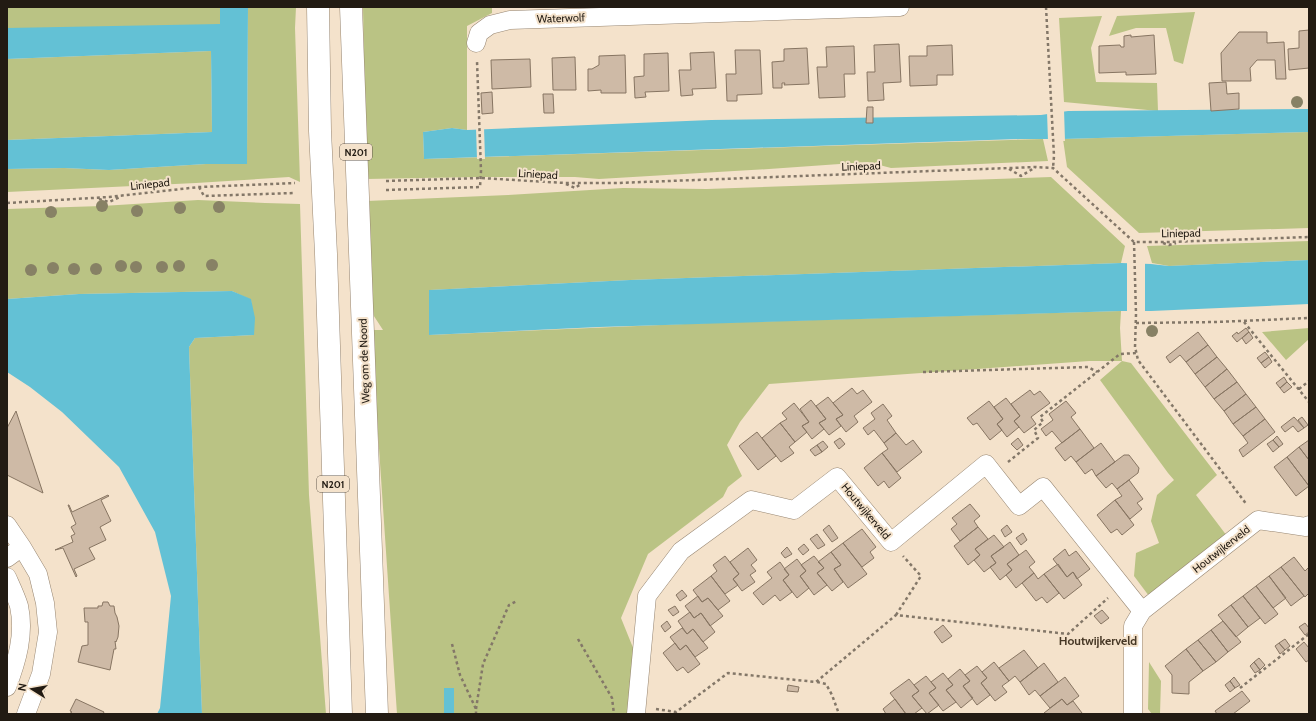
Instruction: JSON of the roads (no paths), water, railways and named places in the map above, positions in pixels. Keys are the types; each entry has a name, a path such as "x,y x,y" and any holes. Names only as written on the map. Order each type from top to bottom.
{"highway":[{"name":"N201","path":"318,7 320,131 326,254 341,714"},
{"name":"Weg om de Noord","path":"351,7 377,714"}],"street":[{"name":"Waterwolf","path":"476,43 480,33 510,13 900,7"},
{"name":"Houtwijkerveld","path":"636,711 647,596 681,551 751,500 794,510 837,477 891,542 986,464 1019,506 1043,487 1142,611"},
{"name":"Houtwijkerveld","path":"1133,714 1133,626 1142,611 1258,520 1306,527 1309,525"},
{"path":"7,525 38,574 45,603 48,632 41,674 26,714"},
{"path":"7,558 22,547"},
{"path":"7,577 19,606 20,624 20,644 17,661 7,687"}],"water":[{"path":"220,7 248,7 247,164 206,164 109,170 64,168 7,169 7,140 212,132 211,51 7,59 7,28 220,24"},
{"path":"1309,109 1309,132 1020,139 424,159 423,132 452,128 467,130 711,120 1041,115 1068,111"},
{"path":"1309,260 1309,304 1151,311 599,327 429,335 429,290 630,280 1121,263 1169,266"},
{"path":"232,291 251,299 255,318 254,335 195,338 189,347 202,714 157,714 160,708 171,596 155,532 119,467 62,412 30,387 7,372 7,299 79,294"},
{"path":"444,688 454,688 454,714 444,714"}],"district":[{"name":"Houtwijkerveld","path":"1098,641"}]}
